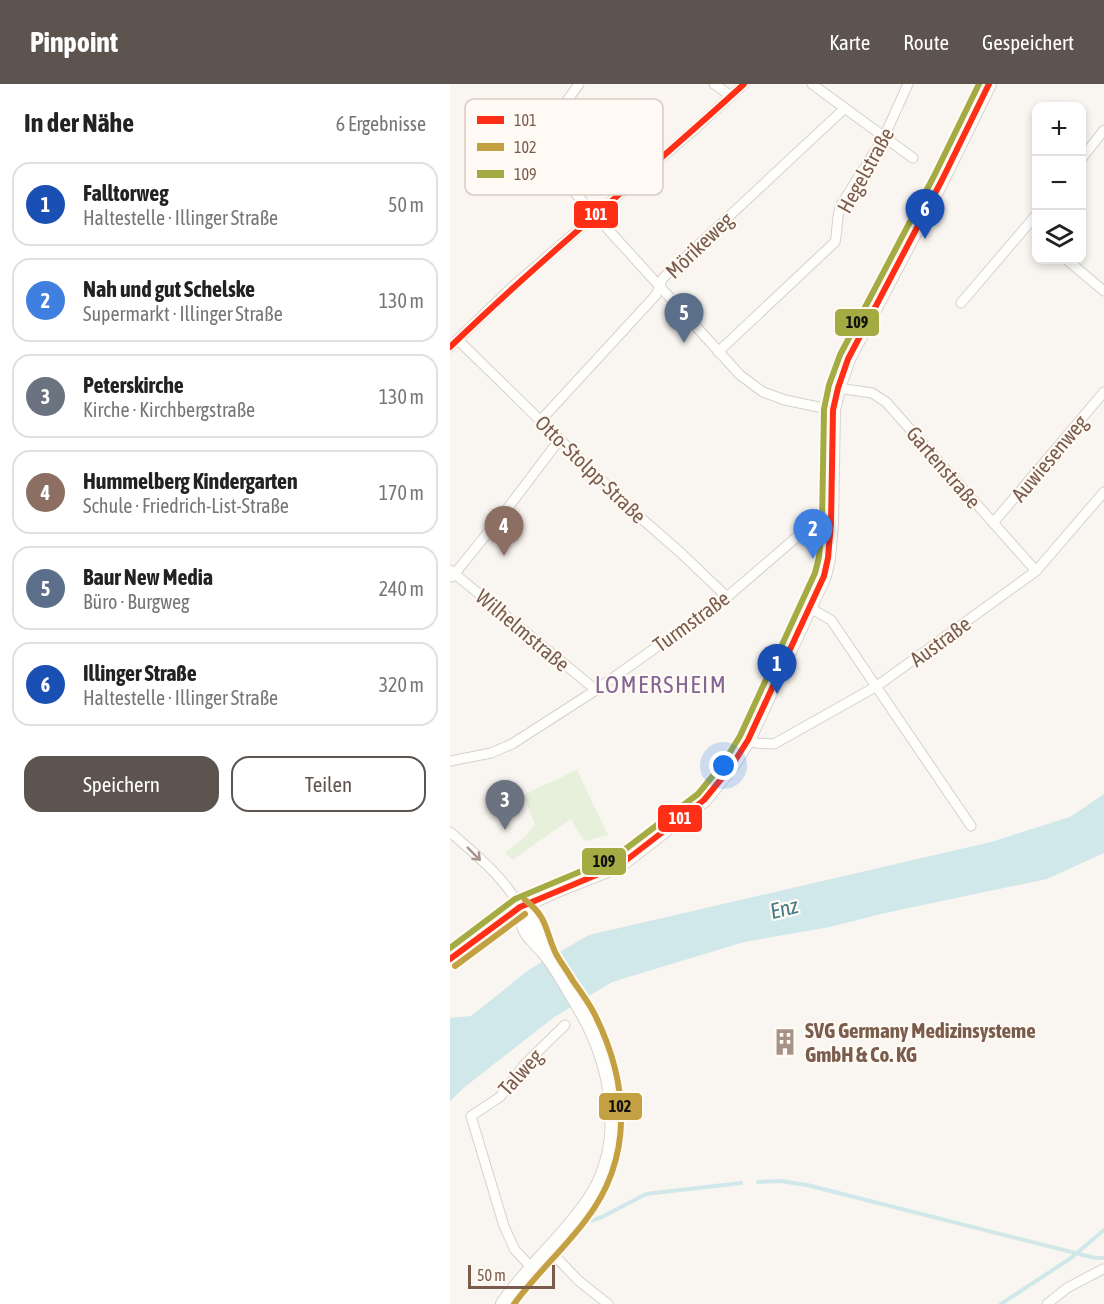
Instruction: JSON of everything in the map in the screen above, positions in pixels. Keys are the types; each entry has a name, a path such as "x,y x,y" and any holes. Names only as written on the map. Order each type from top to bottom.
{"street":[{"path":"567,99 579,84"},
{"path":"714,84 731,96"},
{"path":"663,156 744,84"},
{"path":"812,84 914,158"},
{"name":"Hegelstraße","path":"718,352 835,242 838,226 836,216 841,205 884,136 908,84"},
{"path":"450,959 520,907 620,865 704,800 731,767 748,740 824,576 831,524 833,410 848,359 942,180 989,84"},
{"name":"Mörikeweg","path":"541,420 656,295 663,278 845,108"},
{"path":"1084,156 1104,130"},
{"path":"577,195 740,375 762,392 785,400 833,410"},
{"path":"450,347 512,287 618,195"},
{"path":"961,303 1032,220"},
{"path":"1028,226 1032,230"},
{"path":"1072,264 1104,291"},
{"name":"Otto-Stolpp-Straße","path":"458,339 633,511 727,597"},
{"name":"Gartenstraße","path":"838,388 872,393 885,402 1036,571"},
{"name":"Auwiesenweg","path":"993,523 1104,392"},
{"path":"452,574 560,439"},
{"name":"Austraße","path":"748,740 774,744 877,687 1036,571 1104,492"},
{"name":"Turmstraße","path":"450,760 491,753 512,744 596,690 727,597 813,524 831,524"},
{"name":"Wilhelmstraße","path":"452,574 596,690"},
{"path":"810,608 831,620 971,826"},
{"path":"450,832 513,893 520,907 524,931 537,939 587,1019 602,1054 612,1101 610,1149 602,1175 590,1200 572,1224 531,1267 503,1304"},
{"name":"Talweg","path":"531,1267 515,1250 504,1226 471,1116 500,1097 524,1065 565,1025"},
{"path":"548,1249 579,1281 608,1304"},
{"path":"1047,1304 1067,1288 1103,1269"}],"green space":[{"path":"577,770 608,835 584,841 571,819 512,860 505,853 526,836 535,824 523,795"}],"water":[{"name":"Enz","path":"1104,794 1104,853 1047,879 830,927 744,942 612,982 553,1018 450,1101 450,1018 471,1016 530,969 589,935 991,842 1070,817"}],"waterway":[{"path":"758,1182 780,1181 807,1185 1095,1258 1104,1258"},
{"path":"590,1221 646,1194 741,1183"},
{"path":"1001,1304 1071,1258 1104,1230"}],"transit line":[{"name":"101","path":"663,156 744,84"},
{"name":"109","path":"450,948 515,899 615,857 698,794 724,762 740,736 815,573 822,523 824,409 829,385 840,355 934,176 979,84"},
{"name":"101","path":"450,959 520,907 620,865 704,800 731,767 748,740 824,576 831,523 833,410 848,359 942,180 989,84"},
{"name":"101","path":"450,347 619,195"},
{"name":"102","path":"514,1304 577,1232 601,1197 612,1172 619,1146 621,1120 620,1094 615,1067 595,1015 556,954 542,918 525,900"},
{"name":"102","path":"455,966 525,914"}],"place":[{"name":"Illinger Straße","path":"925,239"},
{"name":"Baur New Media","path":"684,343"},
{"name":"Hummelberg Kindergarten","path":"504,556"},
{"name":"Nah und gut Schelske","path":"813,559"},
{"name":"Falltorweg","path":"777,694"},
{"name":"Peterskirche","path":"505,830"},
{"name":"SVG Germany Medizinsysteme GmbH & Co. KG","path":"785,1042"}],"district":[{"name":"LOMERSHEIM","path":"661,684"}]}
